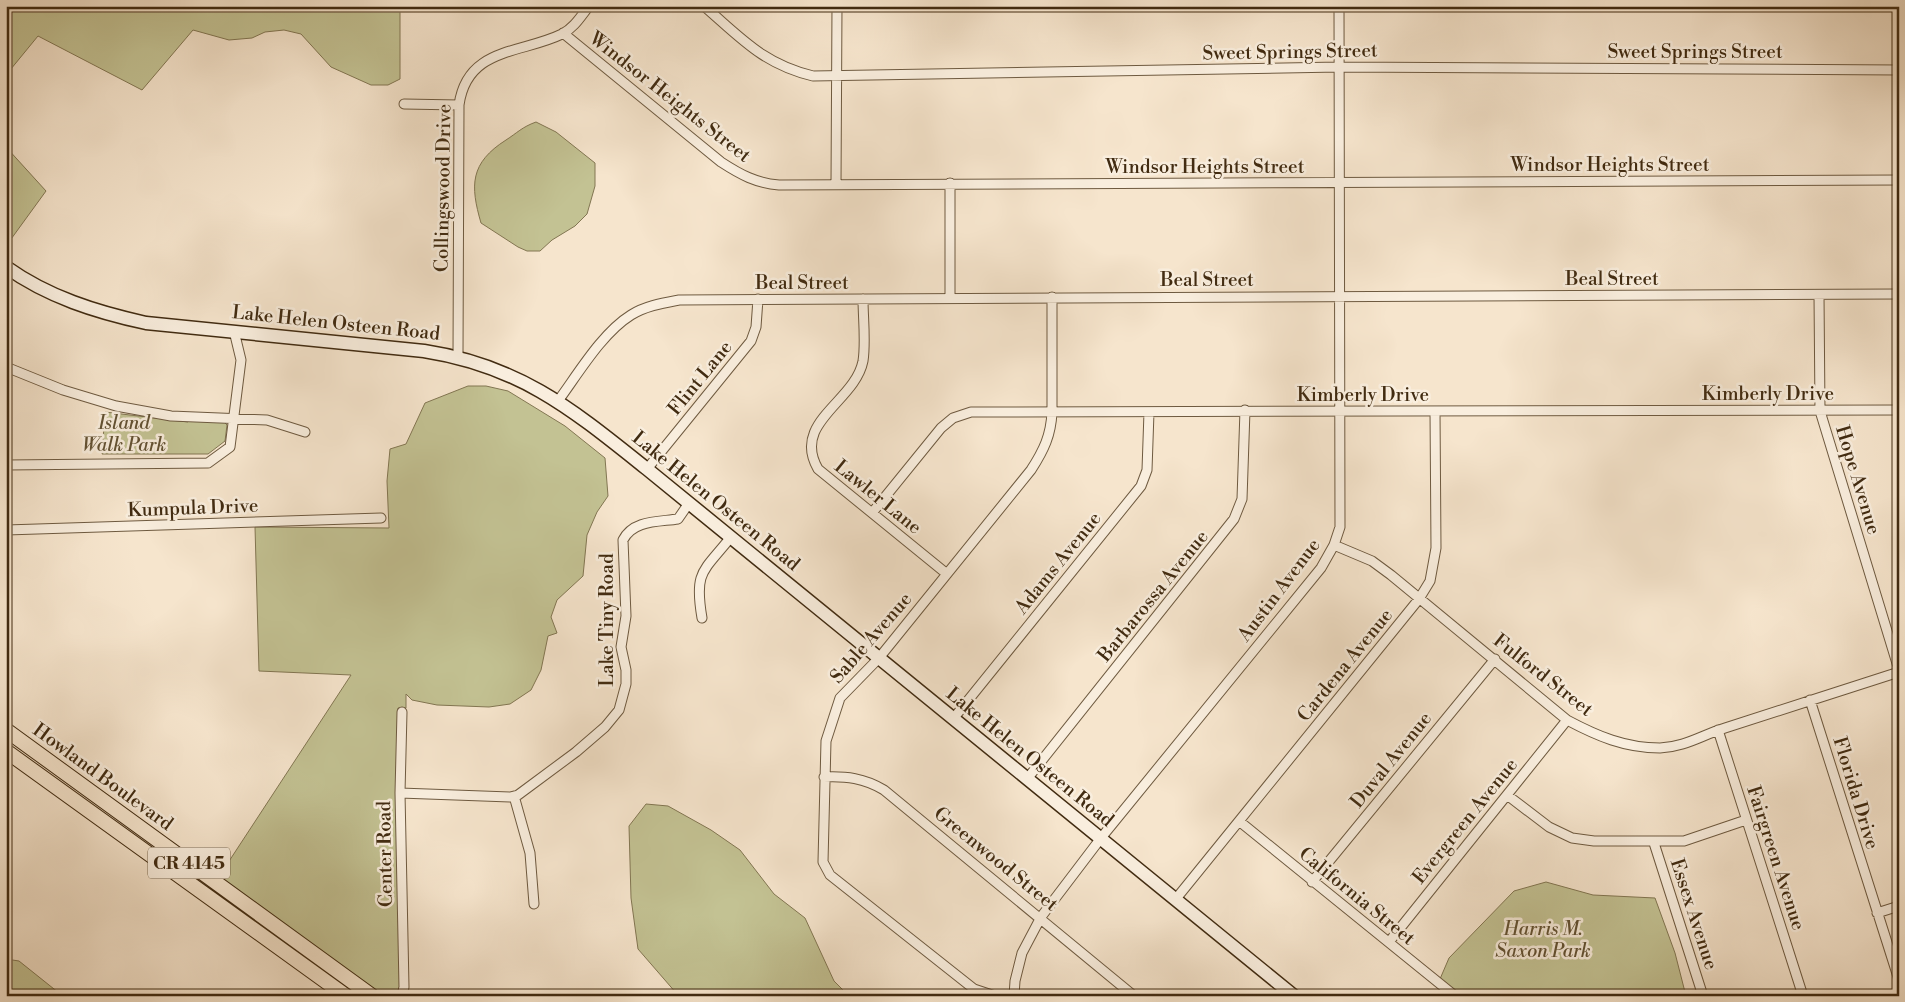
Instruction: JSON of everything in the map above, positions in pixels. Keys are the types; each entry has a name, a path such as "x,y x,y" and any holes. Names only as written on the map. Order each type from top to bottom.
{"main road":[{"name":"Howland Boulevard","path":"6,730 372,996"},
{"path":"6,740 36,761 56,767"},
{"name":"Howland Boulevard","path":"6,751 346,996"}],"street":[{"name":"Collingswood Drive","path":"458,356 459,105 465,82 473,70 488,59 563,33 574,24 589,6"},
{"name":"Sweet Springs Street","path":"704,6 758,53 788,70 813,76 1338,67 1899,70"},
{"path":"836,184 837,6"},
{"name":"Austin Avenue","path":"1014,995 1022,953 1041,917 1101,838 1321,568 1334,545 1340,528 1338,6"},
{"name":"Windsor Heights Street","path":"563,33 721,162 746,178 761,184 1899,180"},
{"path":"404,104 459,105"},
{"path":"950,183 950,298"},
{"name":"Lake Helen Osteen Road","path":"6,267 52,294 103,313 146,323 358,343 458,356 490,366 522,380 558,401 647,469 1294,996"},
{"name":"Beal Street","path":"558,401 613,330 631,314 652,306 679,300 1899,294"},
{"name":"Hope Avenue","path":"1820,295 1820,411 1899,671"},
{"name":"Sable Avenue","path":"1014,995 995,996 974,989 830,875 823,862 824,777 826,741 840,698 879,658 1031,470 1044,450 1051,431 1052,412 1052,297"},
{"name":"Flint Lane","path":"647,469 751,341 756,326 758,299"},
{"name":"Lawler Lane","path":"863,299 863,361 855,381 818,424 811,440 812,460 818,469 947,574"},
{"path":"6,465 208,463 230,447 241,360 234,331"},
{"path":"6,367 63,390 116,406 171,416 235,417 267,420 305,432"},
{"name":"Barbarossa Avenue","path":"1027,780 1234,519 1242,499 1245,410"},
{"name":"Kimberly Drive","path":"872,513 940,428 953,418 971,412 1899,410"},
{"name":"Cardena Avenue","path":"1175,900 1430,582 1436,548 1436,411"},
{"name":"Adams Avenue","path":"953,719 1141,486 1147,470 1149,412"},
{"name":"Lake Tiny Road","path":"514,796 576,752 605,727 619,710 626,684 626,670 621,646 626,616 623,540 627,532 643,524 678,519 689,503"},
{"name":"Kumpula Drive","path":"6,530 381,518"},
{"path":"702,618 697,592 700,576 731,537"},
{"name":"Fulford Street","path":"1334,545 1372,561 1495,659 1567,720 1600,738 1627,745 1660,748 1687,744 1718,730 1899,671"},
{"name":"Duval Avenue","path":"1312,882 1495,659"},
{"name":"Florida Drive","path":"1810,700 1899,980"},
{"name":"Center Road","path":"402,712 400,793 402,996"},
{"name":"Evergreen Avenue","path":"1388,942 1567,720"},
{"name":"Fairgreen Avenue","path":"1718,730 1803,996"},
{"name":"Greenwood Street","path":"824,777 849,776 872,783 884,790 1041,917 1134,996"},
{"path":"400,793 514,796 530,853 534,904"},
{"path":"1507,795 1549,828 1572,838 1654,843 1684,841 1746,820"},
{"name":"California Street","path":"1239,821 1455,996"},
{"name":"Essex Avenue","path":"1654,843 1703,996"},
{"path":"1877,913 1899,906"}],"green space":[{"path":"6,6 400,6 400,79 388,85 371,85 331,67 301,34 284,30 265,32 252,38 229,40 193,30 142,90 38,36 6,75"},
{"path":"536,122 556,132 595,163 595,186 587,214 575,226 552,240 540,251 527,251 481,223 475,197 475,186 479,166 485,157 520,130"},
{"path":"6,147 46,191 6,246"},
{"path":"468,386 486,386 508,391 565,426 605,458 608,496 597,512 587,535 583,576 557,600 551,617 557,633 548,636 541,670 531,690 510,704 489,707 437,705 412,700 406,694 406,708 398,708 396,798 400,987 398,996 380,996 218,878 351,675 259,671 255,527 389,528 387,481 390,449 406,444 425,403"},
{"name":"Island Walk Park","path":"105,412 188,422 193,417 222,420 227,425 225,441 208,454 102,454"},
{"path":"646,804 668,806 711,830 740,850 774,894 805,918 834,981 849,996 680,996 677,994 638,949 631,898 629,826"},
{"name":"Harris M. Saxon Park","path":"1546,882 1593,895 1655,898 1675,953 1686,996 1462,996 1440,979 1449,958 1514,891"},
{"path":"6,959 19,961 59,993 118,994 117,996 6,996"}]}
